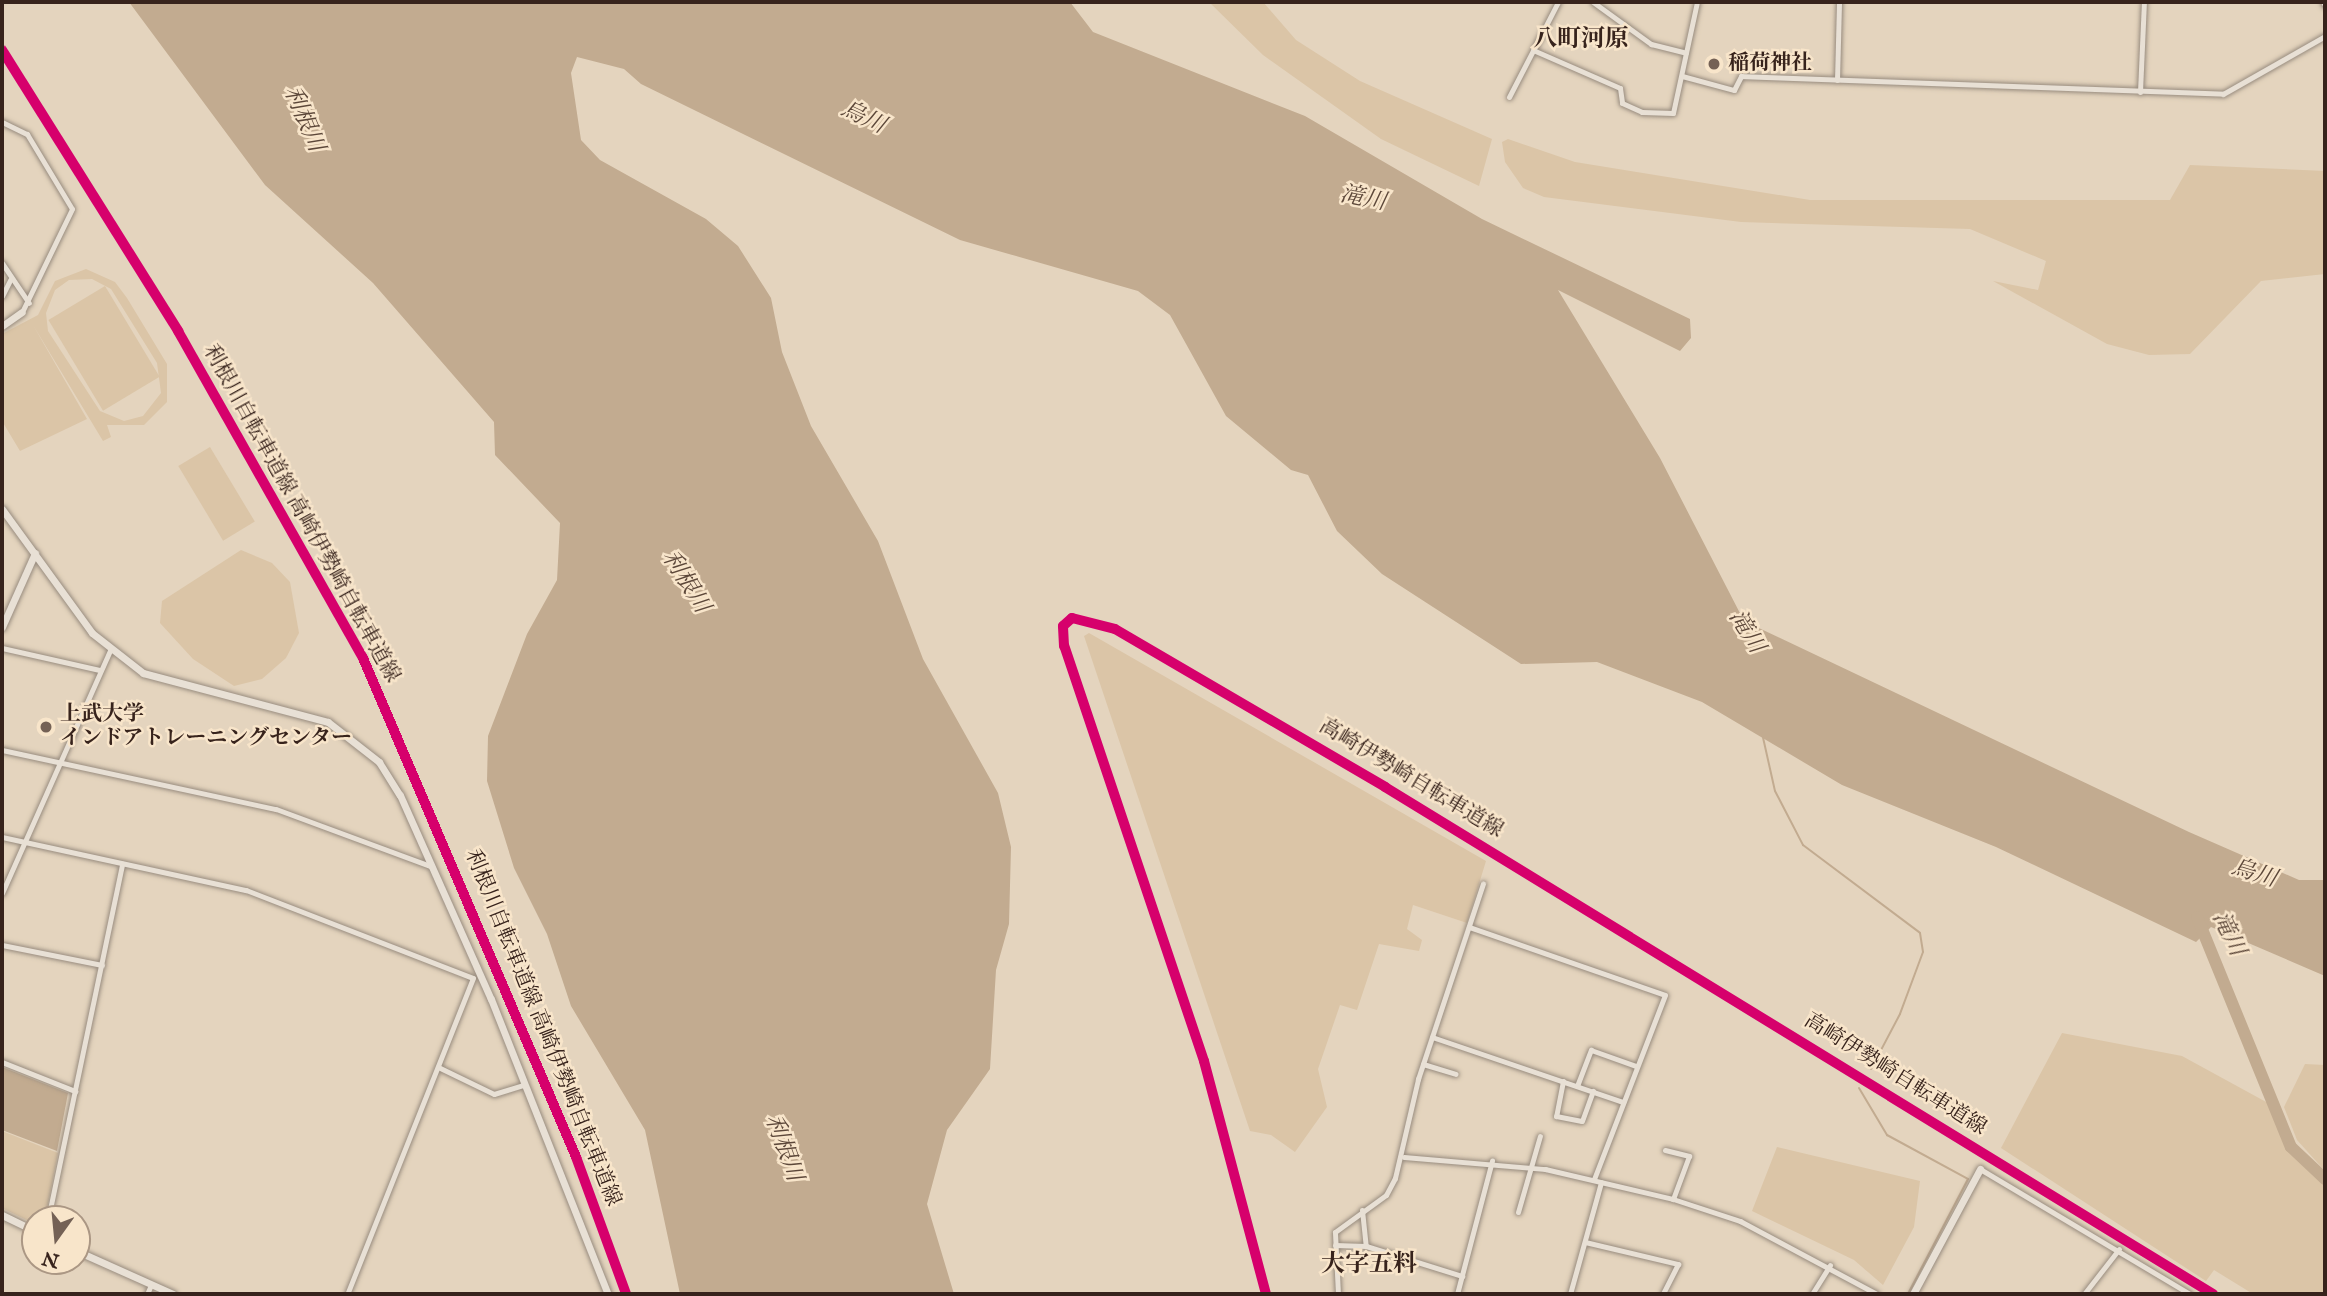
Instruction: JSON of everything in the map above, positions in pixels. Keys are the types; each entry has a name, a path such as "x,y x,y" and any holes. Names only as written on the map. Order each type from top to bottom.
{"street":[{"path":"1509,97 1558,2"},
{"path":"1593,2 1651,44 1686,53"},
{"path":"1534,50 1620,88 1622,103 1642,112 1673,113 1696,2"},
{"path":"1837,80 1839,2"},
{"path":"2140,92 2144,2"},
{"path":"1682,76 1734,90 1741,76 2223,94 2325,36"},
{"path":"2,122 27,134 72,209 29,303 22,312 2,326"},
{"path":"2,263 10,280 29,303"},
{"path":"2,296 10,280"},
{"path":"2,509 110,650 180,686 294,711 348,733 394,783 524,1085 608,1294"},
{"path":"2,627 35,552"},
{"path":"2,648 100,670"},
{"path":"2,893 110,650"},
{"path":"2,750 276,809 430,866"},
{"path":"2,837 246,890 473,978 347,1294"},
{"path":"51,1205 122,864"},
{"path":"1338,1294 1335,1245 1339,1225 1386,1195 1404,1157 1423,1064 1483,884"},
{"path":"1469,927 1665,995 1594,1179"},
{"path":"2,945 102,965"},
{"path":"1432,1037 1623,1102"},
{"path":"1577,1086 1591,1050 1636,1066"},
{"path":"2,1062 75,1091"},
{"path":"1423,1064 1455,1074"},
{"path":"438,1067 494,1094 524,1085"},
{"path":"1563,1081 1556,1116 1582,1121 1593,1091"},
{"path":"1518,1212 1541,1136"},
{"path":"1665,1150 1689,1156 1673,1199"},
{"path":"1404,1157 1492,1161 1533,1167 1673,1199 1741,1221 1830,1265 1877,1294"},
{"path":"1460,1294 1462,1276 1492,1161"},
{"path":"1913,1294 1980,1169 2119,1249 2187,1293"},
{"path":"1570,1294 1601,1182"},
{"path":"1362,1210 1366,1246"},
{"path":"2,1215 21,1224"},
{"path":"1585,1242 1678,1264 1663,1294"},
{"path":"1335,1245 1366,1246 1462,1276"},
{"path":"2084,1294 2119,1249"},
{"path":"91,1257 173,1294"},
{"path":"1812,1294 1830,1265"},
{"path":"147,1294 151,1285"}],"shaded area":[{"path":"1209,2 1263,2 1296,40 1360,81 1492,139 1479,186 1381,139 1263,55"},
{"path":"1508,139 1575,162 1810,200 2170,200 2190,165 2325,171 2325,274 2261,281 2190,354 2149,355 2107,344 1993,281 2038,290 2046,261 1970,229 1741,222 1544,197 1523,188 1505,162 1502,142"},
{"path":"86,269 115,282 167,364 167,402 144,425 107,425 111,437 103,441 33,325 87,419 20,451 2,421 2,334 38,315 55,281","holes":["92,279 111,289 157,363 161,393 143,416 124,421 100,411 48,331 46,313 55,290 69,280"]},
{"path":"105,286 160,377 103,411 48,320"},
{"path":"210,447 255,522 223,541 178,466"},
{"path":"241,550 272,563 290,582 299,633 286,658 262,679 234,686 193,659 160,623 162,601"},
{"path":"1089,633 1486,861 1467,923 1413,905 1407,929 1422,940 1419,951 1379,944 1357,1010 1340,1005 1318,1069 1327,1107 1295,1152 1271,1135 1250,1131 1084,636"},
{"path":"2062,1033 2182,1056 2268,1103 2291,1154 2325,1184 2325,1294 2253,1294 2214,1270 2206,1281 2001,1148"},
{"path":"2305,1064 2325,1065 2325,1171 2297,1140 2284,1107"},
{"path":"2,1131 58,1153 48,1205 21,1205 21,1217 2,1208"},
{"path":"1777,1147 1920,1181 1914,1227 1883,1285 1854,1260 1752,1211"}],"water":[{"path":"129,2 1070,2 1093,32 1305,116 1482,219 1690,319 1691,338 1680,351 1558,290 1660,458 1744,621 2189,832 2299,880 2325,880 2325,976 2211,927 2196,942 1996,847 1842,785 1702,702 1597,662 1521,664 1382,574 1337,531 1308,475 1291,470 1226,416 1170,315 1138,291 960,240 641,84 624,69 577,57 571,73 581,140 600,160 706,219 738,246 771,298 782,352 811,426 878,541 923,659 998,793 1011,847 1009,924 996,970 990,1069 947,1130 927,1204 954,1294 680,1294 645,1130 571,1006 547,934 514,868 487,781 488,736 527,634 557,580 560,523 495,455 494,422 373,283 265,185"},
{"path":"2,1067 68,1093 57,1151 2,1130"}],"waterway":[{"path":"1762,733 1775,791 1803,845 1920,933 1923,952 1900,1014 1871,1069"},
{"name":"滝川","path":"2197,917 2291,1147 2325,1179"},
{"path":"1859,1088 1887,1135 1968,1179 1908,1294"}],"cycle path":[{"name":"利根川自転車道線 高崎伊勢崎自転車道線","path":"2,50 178,331 363,658 576,1157 626,1294"},
{"name":"高崎伊勢崎自転車道線","path":"1266,1294 1204,1061 1064,646 1063,626 1072,618 1115,629 1385,787 2213,1294"}],"place":[{"name":"稲荷神社","path":"1714,64"},
{"name":"上武大学 インドアトレーニングセンター","path":"46,727"}],"district":[{"name":"八町河原","path":"1581,40"},
{"name":"大字五料","path":"1369,1265"}],"water label":[{"name":"烏川","path":"863,118"},
{"name":"利根川","path":"303,119"},
{"name":"利根川","path":"685,582"},
{"name":"烏川","path":"2254,874"},
{"name":"利根川","path":"783,1148"}]}
